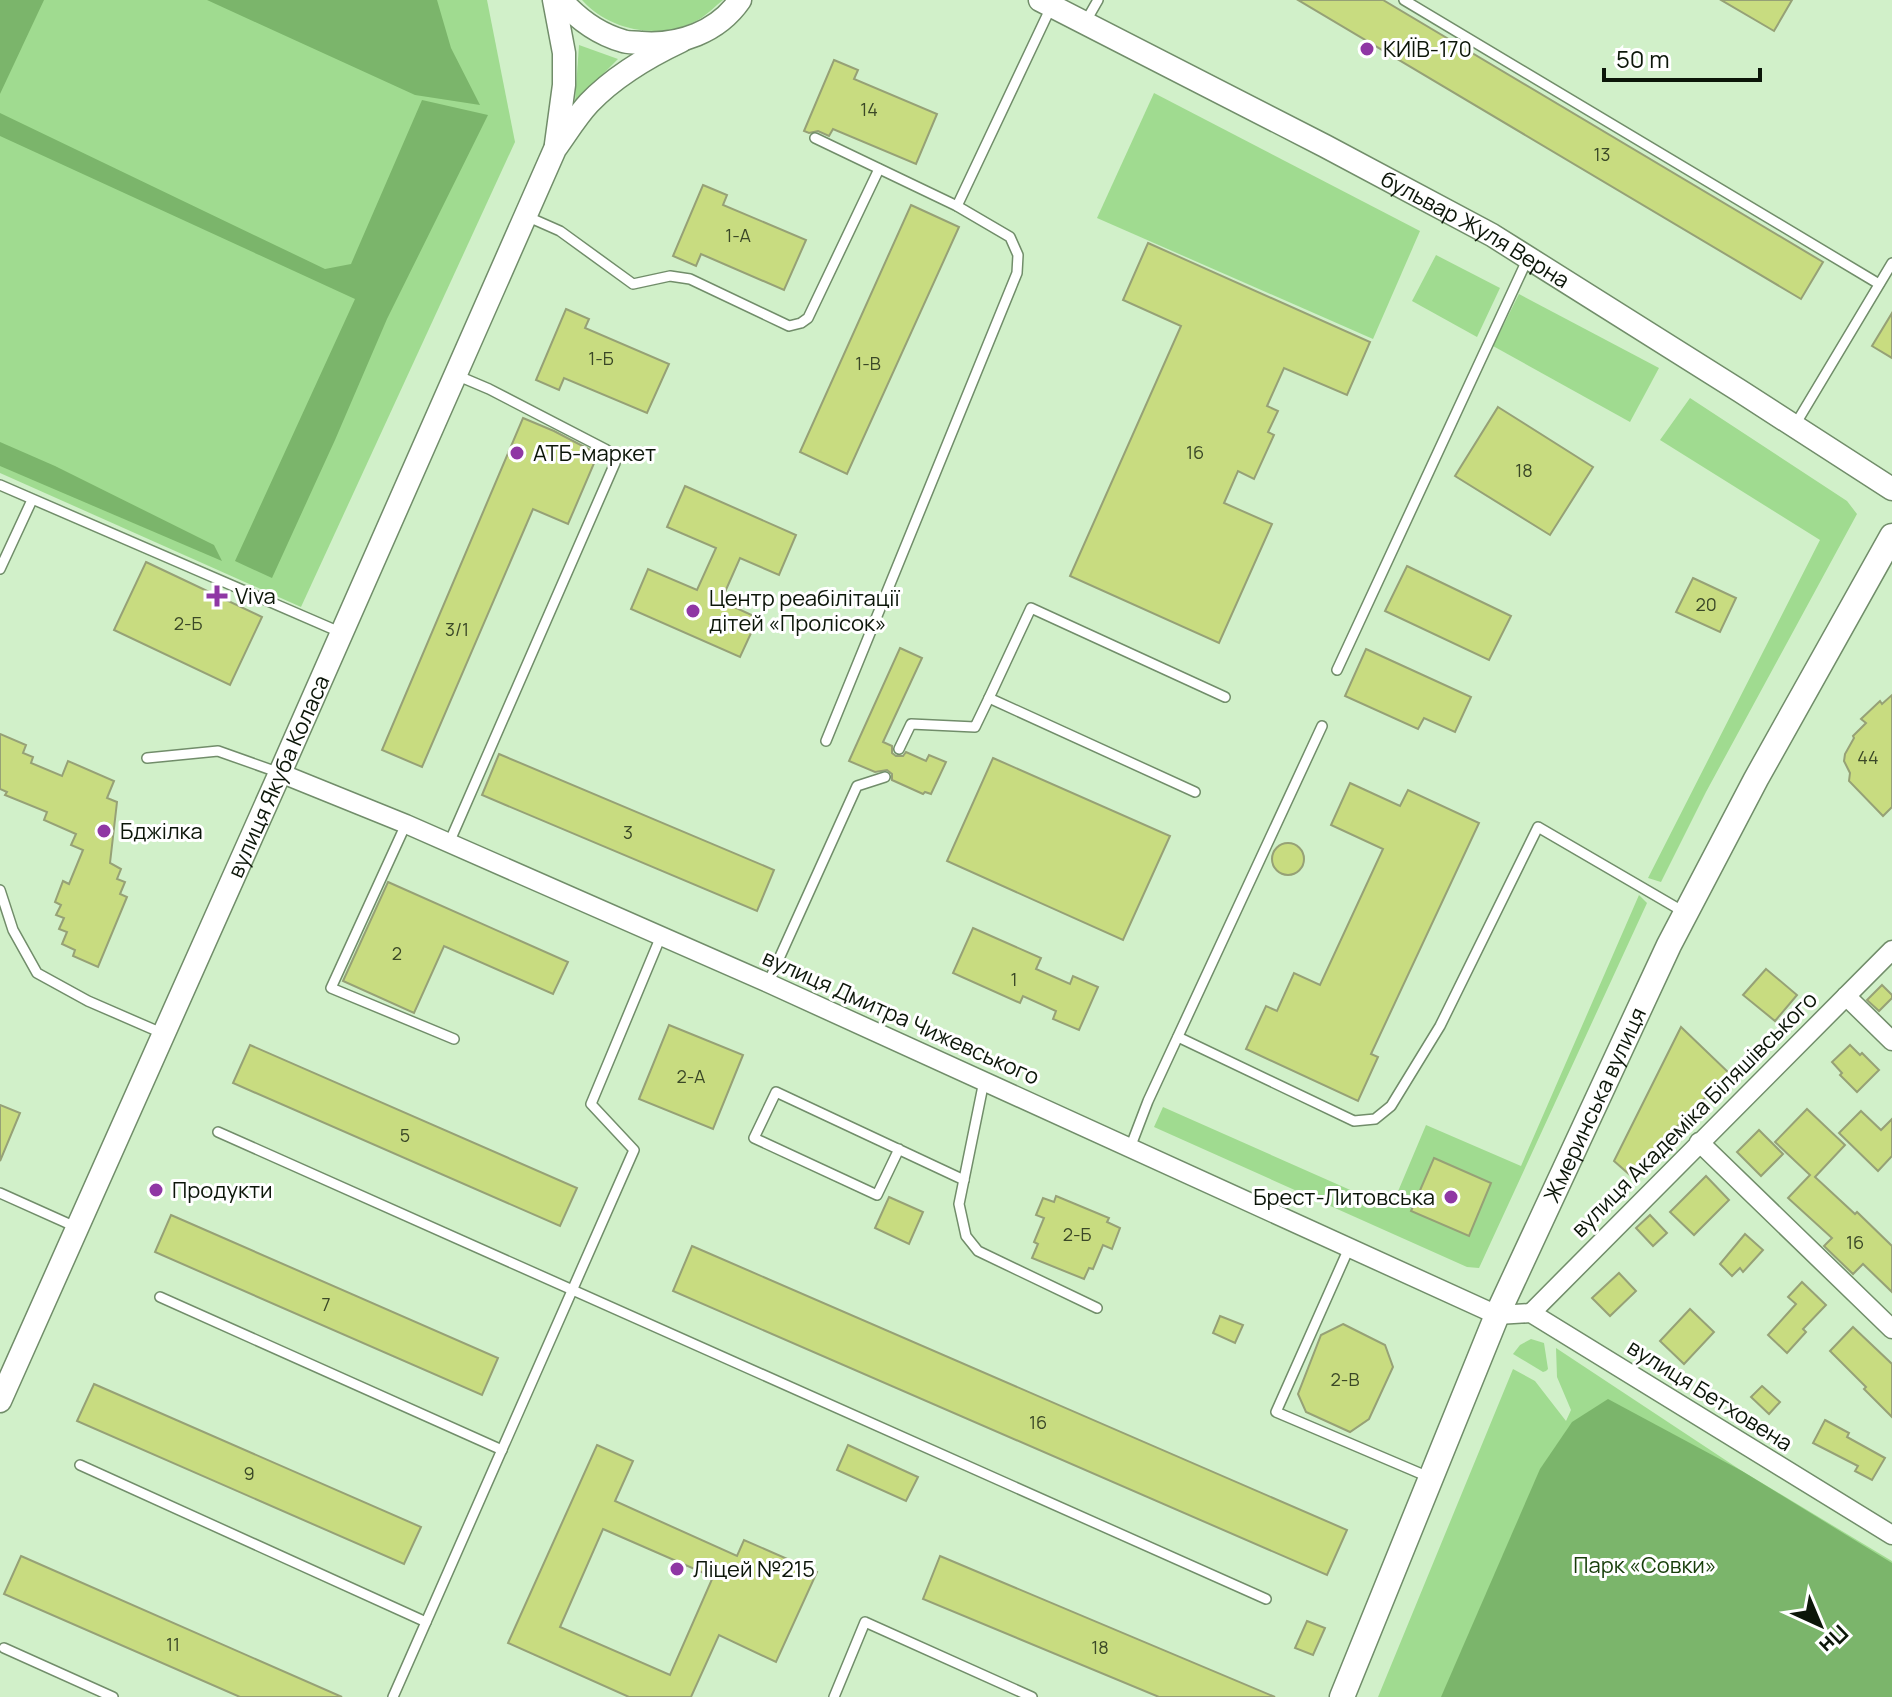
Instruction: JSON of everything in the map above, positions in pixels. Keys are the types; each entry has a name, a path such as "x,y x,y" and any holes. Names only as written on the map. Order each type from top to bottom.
{"main road":[{"name":"Жмеринська вулиця","path":"1342,1697 1497,1315 1685,913 1892,536"}],"street":[{"name":"вулиця Якуба Коласа","path":"554,0 564,53 564,85 555,149"},
{"path":"561,0 587,25 623,41 657,44 681,41"},
{"name":"бульвар Жуля Верна","path":"1046,3 1492,235 1892,489"},
{"name":"вулиця Якуба Коласа","path":"0,1401 555,149 588,104 623,73 648,57 700,34 739,4"},
{"name":"вулиця Дмитра Чижевського","path":"280,773 406,824 768,983 1497,1315"},
{"name":"вулиця Академіка Біляшівського","path":"1531,1313 1892,950"},
{"path":"1846,996 1892,1041"},
{"path":"1699,1142 1892,1329"},
{"path":"1497,1315 1531,1313"},
{"name":"вулиця Бетховена","path":"1531,1313 1892,1535"}],"lane":[{"path":"1085,23 1098,0"},
{"path":"1404,0 1879,284"},
{"path":"957,206 1046,3"},
{"path":"815,138 957,206 1010,237 1018,255 1017,273 826,741"},
{"path":"526,216 560,231 633,284 670,276 690,279 789,326 808,318 879,169"},
{"path":"1337,670 1528,258"},
{"path":"1795,426 1892,263"},
{"path":"449,843 615,463 612,454 605,449 456,375"},
{"path":"0,485 342,633"},
{"path":"0,569 32,500"},
{"path":"899,749 911,724 975,727 1031,608 1225,697"},
{"path":"989,698 1195,792"},
{"path":"1130,1148 1148,1101 1322,726"},
{"path":"147,758 218,751 280,773"},
{"path":"768,983 857,786 885,777"},
{"path":"406,824 331,988 454,1039"},
{"path":"1178,1037 1354,1121 1375,1119 1391,1106 1440,1026 1538,827 1685,913"},
{"path":"0,890 13,930 37,973 88,1001 164,1034"},
{"path":"393,1697 634,1150 591,1104 661,936"},
{"path":"984,1081 959,1204 966,1236 978,1251 1097,1308"},
{"path":"899,1149 877,1195 754,1138 776,1092 899,1149 964,1180"},
{"path":"218,1132 1266,1599"},
{"path":"0,1193 78,1228"},
{"path":"1349,1248 1276,1412 1431,1478"},
{"path":"160,1297 502,1450"},
{"path":"80,1465 426,1622"},
{"path":"834,1697 865,1622 1032,1697"},
{"path":"4,1648 113,1697"}],"green space":[{"path":"0,0 487,0 515,142 301,607 0,473"},
{"path":"0,0 44,0 0,94"},
{"path":"207,0 437,0 451,48 480,105 415,95"},
{"path":"582,0 723,0 698,20 668,30 653,31 622,26 594,11"},
{"path":"579,45 618,59 575,102"},
{"path":"1154,93 1420,231 1373,339 1097,218"},
{"path":"422,100 488,115 387,319 272,578 235,561 355,299 0,136 0,113 325,269 351,264"},
{"path":"1436,255 1500,288 1477,337 1412,301"},
{"path":"1519,294 1659,368 1630,422 1493,346"},
{"path":"1690,398 1847,501 1857,514 1706,792 1661,882 1648,878 1820,540 1660,440"},
{"path":"0,442 214,545 222,561 0,466"},
{"path":"1639,895 1647,903 1479,1268 1467,1267 1154,1127 1163,1107 1391,1208 1426,1125 1521,1166"},
{"path":"1531,1339 1544,1343 1546,1371 1513,1354 1520,1345"},
{"name":"Парк «Совки»","path":"1556,1348 1742,1471 1892,1561 1892,1697 1378,1697 1513,1369 1535,1381 1566,1421 1571,1410 1557,1377"},
{"name":"Парк «Совки»","path":"1608,1399 1742,1471 1892,1563 1892,1697 1441,1697 1540,1469 1572,1422"}],"building":[{"path":"1298,0 1383,0 1823,262 1801,299"},
{"path":"1721,0 1792,0 1774,31"},
{"path":"834,60 858,70 854,79 937,114 916,164 833,129 829,136 818,131 804,131"},
{"path":"703,185 727,195 723,205 806,240 784,290 701,254 696,266 673,256"},
{"path":"911,205 959,227 847,474 800,452"},
{"path":"1148,243 1370,342 1347,395 1284,368 1267,406 1278,411 1268,432 1274,435 1254,479 1238,471 1224,503 1272,524 1219,643 1070,576 1181,326 1123,300"},
{"path":"566,309 589,319 585,328 669,364 647,413 564,378 559,390 536,380"},
{"path":"1892,313 1892,358 1872,346"},
{"path":"1498,407 1593,467 1550,535 1455,476"},
{"path":"523,418 598,454 568,524 533,509 422,767 382,750"},
{"path":"685,486 796,535 779,575 740,558 721,601 758,618 740,657 631,609 648,569 697,590 716,548 667,527"},
{"path":"146,562 262,617 230,685 114,630"},
{"path":"1407,566 1511,616 1489,660 1385,611"},
{"path":"1693,578 1736,598 1720,632 1676,612"},
{"path":"900,648 922,658 883,742 892,746 892,753 896,756 903,756 906,752 926,761 929,755 946,762 931,794 923,794 892,780 892,774 887,770 875,772 849,761"},
{"path":"1366,649 1471,697 1455,732 1424,718 1418,729 1345,696"},
{"path":"1892,695 1892,807 1883,816 1849,781 1850,773 1844,761 1853,736 1866,723 1861,719 1880,701 1882,704"},
{"path":"0,734 26,745 23,753 33,757 31,763 62,776 68,761 114,781 107,798 117,802 110,863 121,869 117,879 125,882 120,894 127,897 98,967 73,956 75,950 62,944 67,932 59,929 64,918 56,915 61,905 55,902 63,881 69,884 83,850 71,845 76,834 44,820 47,812 5,795 7,792 0,789"},
{"path":"499,754 774,870 757,911 482,795"},
{"path":"993,758 1170,836 1123,940 947,861"},
{"path":"1350,783 1400,806 1408,790 1479,823 1371,1054 1378,1057 1358,1101 1246,1049 1266,1006 1277,1011 1294,973 1320,985 1383,849 1331,825"},
{"path":"1288,843 1299,848 1304,859 1299,870 1288,875 1277,870 1272,859 1277,848"},
{"path":"388,882 568,962 553,994 444,946 414,1013 343,981"},
{"path":"973,928 1041,958 1036,969 1070,984 1073,976 1098,987 1079,1030 1053,1019 1056,1011 1023,996 1020,1003 953,973"},
{"path":"1766,969 1797,995 1775,1021 1743,995"},
{"path":"1882,985 1892,998 1879,1011 1867,1000"},
{"path":"669,1025 743,1055 713,1129 639,1099"},
{"path":"1681,1027 1729,1073 1630,1175 1614,1161"},
{"path":"250,1045 577,1188 560,1226 233,1083"},
{"path":"1850,1045 1879,1070 1857,1092 1832,1062"},
{"path":"0,1105 20,1113 0,1161"},
{"path":"1807,1109 1845,1145 1815,1177 1892,1246 1892,1292 1863,1264 1853,1274 1824,1246 1832,1238 1788,1198 1810,1175 1775,1142"},
{"path":"1861,1111 1881,1130 1892,1119 1892,1156 1878,1171 1839,1133"},
{"path":"1759,1130 1783,1154 1761,1176 1737,1152"},
{"name":"Брест-Литовська","path":"1434,1158 1491,1183 1469,1236 1411,1211"},
{"path":"1706,1176 1729,1200 1694,1235 1670,1212"},
{"path":"1056,1196 1109,1218 1107,1222 1120,1228 1112,1249 1103,1245 1093,1269 1089,1268 1084,1279 1032,1258 1038,1244 1034,1242 1044,1218 1036,1215 1043,1198 1054,1202"},
{"path":"889,1197 923,1212 909,1244 875,1228"},
{"path":"171,1215 498,1358 482,1395 155,1252"},
{"path":"1650,1215 1667,1233 1653,1246 1636,1228"},
{"path":"1745,1234 1763,1250 1743,1272 1740,1268 1732,1276 1720,1264"},
{"path":"692,1246 1347,1530 1327,1575 673,1291"},
{"path":"1619,1273 1636,1291 1610,1316 1592,1298"},
{"path":"1802,1282 1826,1305 1803,1329 1806,1332 1787,1353 1768,1335 1796,1304 1788,1297"},
{"path":"1690,1309 1714,1332 1684,1364 1660,1341"},
{"path":"1220,1316 1243,1325 1235,1343 1213,1333"},
{"path":"1343,1324 1385,1345 1393,1367 1369,1419 1350,1432 1306,1412 1298,1394 1321,1335"},
{"path":"1853,1327 1892,1364 1892,1417 1830,1351"},
{"path":"94,1384 421,1527 404,1564 77,1421"},
{"path":"1762,1386 1780,1402 1769,1414 1751,1397"},
{"path":"1825,1420 1849,1433 1847,1437 1885,1458 1872,1480 1855,1471 1858,1466 1813,1443"},
{"path":"597,1445 633,1461 615,1501 737,1556 744,1540 817,1572 776,1662 719,1635 691,1697 629,1697 508,1643","holes":["603,1529 713,1577 670,1675 560,1627"]},
{"path":"848,1445 918,1477 906,1501 837,1470"},
{"path":"21,1556 342,1697 240,1697 4,1594"},
{"path":"940,1556 1275,1697 1159,1697 923,1599"},
{"path":"1307,1621 1325,1628 1313,1655 1295,1648"}],"place":[{"name":"КИЇВ-170","path":"1367,49"},
{"name":"АТБ-маркет","path":"517,453"},
{"name":"Viva","path":"217,596"},
{"name":"Центр реабілітації дітей «Пролісок»","path":"693,611"},
{"name":"Бджілка","path":"104,831"},
{"name":"Продукти","path":"156,1190"},
{"name":"Брест-Литовська","path":"1451,1197"},
{"name":"Ліцей №215","path":"677,1569"}]}
